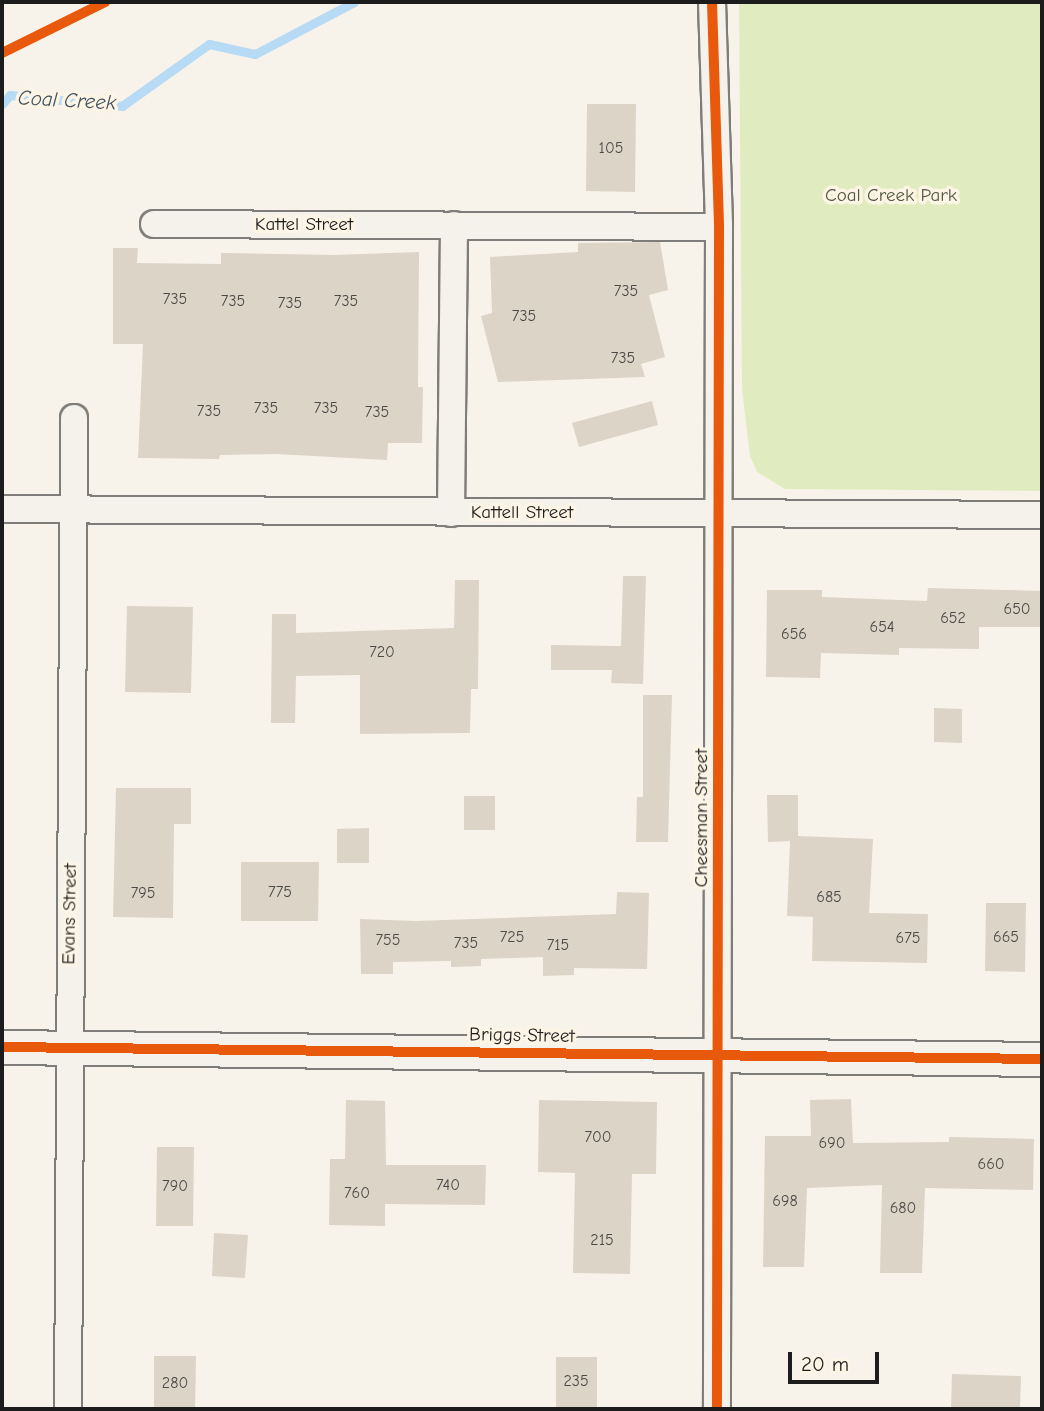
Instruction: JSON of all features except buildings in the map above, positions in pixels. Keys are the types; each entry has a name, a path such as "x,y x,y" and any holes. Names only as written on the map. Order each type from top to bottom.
{"street":[{"name":"Cheesman Street","path":"712,2 719,228 720,1055 717,1409"},
{"name":"Kattel Street","path":"154,224 719,228"},
{"path":"451,513 454,225"},
{"name":"Evans Street","path":"68,1409 68,1048 74,418"},
{"name":"Kattell Street","path":"2,509 1042,515"},
{"name":"Briggs Street","path":"2,1047 1042,1059"}],"green space":[{"name":"Coal Creek Park","path":"739,2 1042,2 1042,491 785,489 757,472 750,456 742,389"}],"waterway":[{"name":"Coal Creek","path":"2,104 10,95 122,106 209,44 255,54 354,2"}],"cycle path":[{"path":"2,53 105,2"},
{"path":"712,2 719,227 717,1409"},
{"path":"2,1047 1042,1059"}]}
